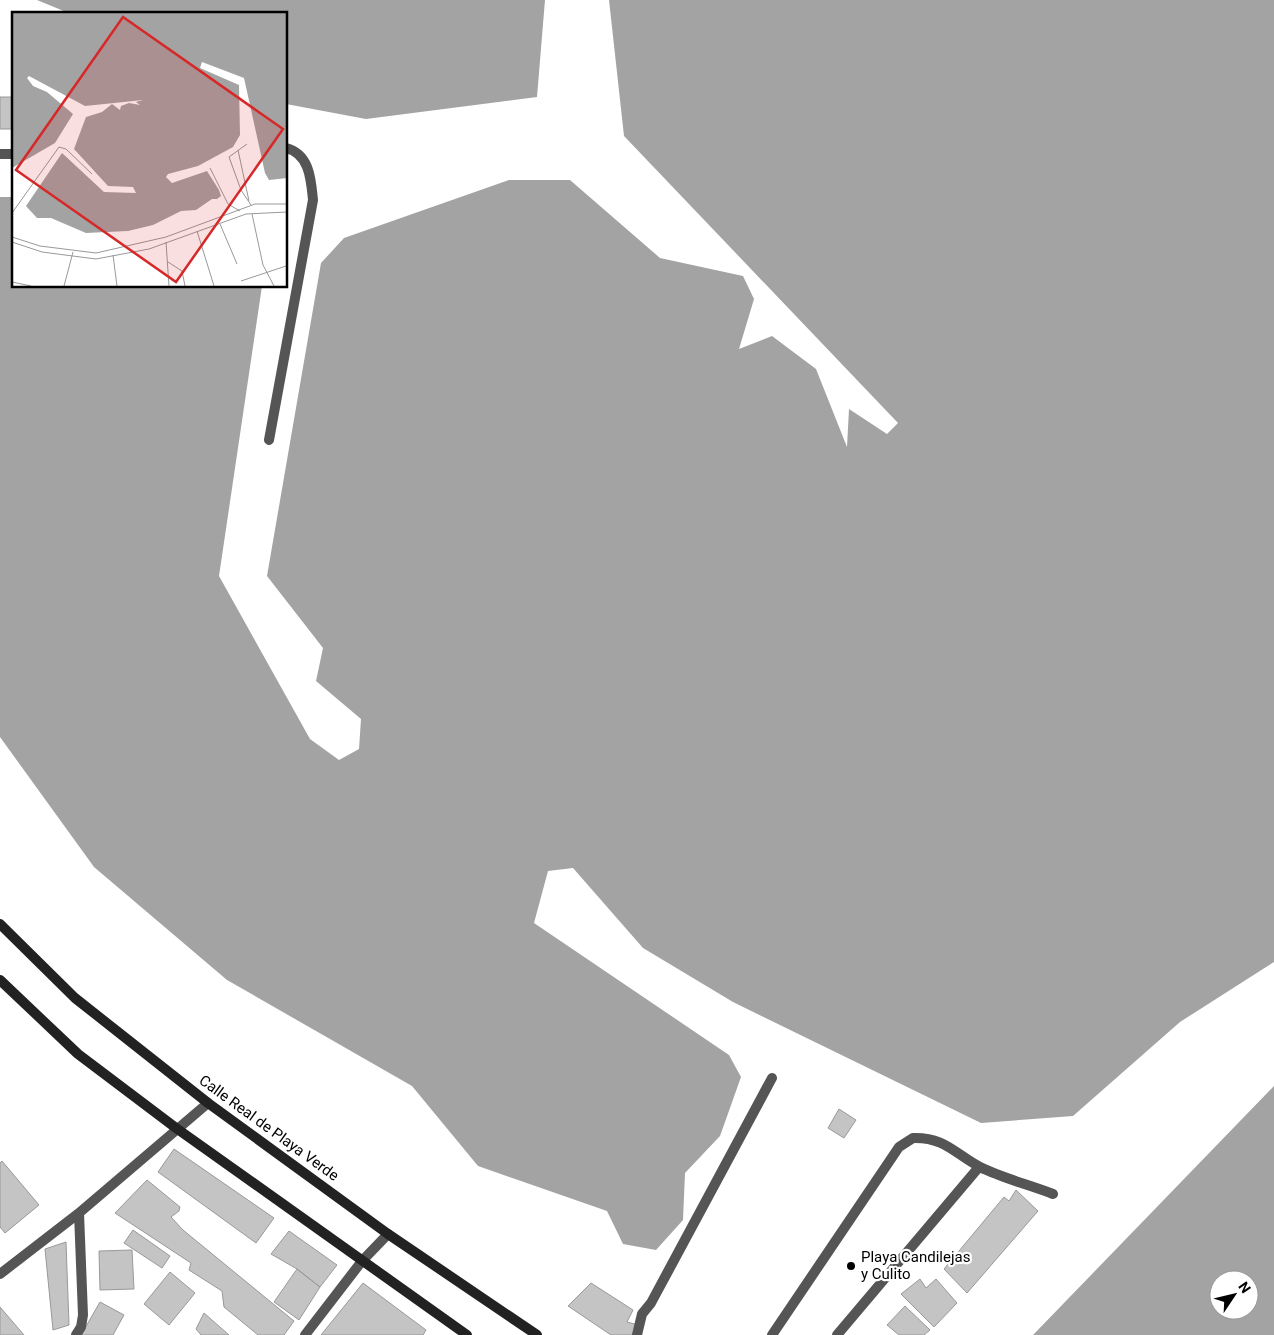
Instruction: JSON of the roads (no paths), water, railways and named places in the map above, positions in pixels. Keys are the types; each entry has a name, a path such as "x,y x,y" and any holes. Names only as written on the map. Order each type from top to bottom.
{"street":[{"path":"270,440 312,200 311,170 292,150 288,149"},
{"name":"Calle Real de Playa Verde","path":"0,924 75,998 208,1103 388,1234 537,1335"},
{"path":"0,980 78,1054 176,1128 467,1335"},
{"path":"637,1335 642,1314 651,1303 772,1078"},
{"path":"0,1274 79,1213 176,1128 208,1103"},
{"path":"772,1335 877,1180 905,1142 913,1138 921,1138 942,1144 958,1151 980,1167 1054,1194"},
{"path":"837,1335 980,1167"},
{"path":"76,1335 81,1327 83,1315 79,1213"},
{"path":"305,1335 362,1261 388,1234"}],"place":[{"name":"Playa Candilejas y Culito","path":"851,1266"}]}
